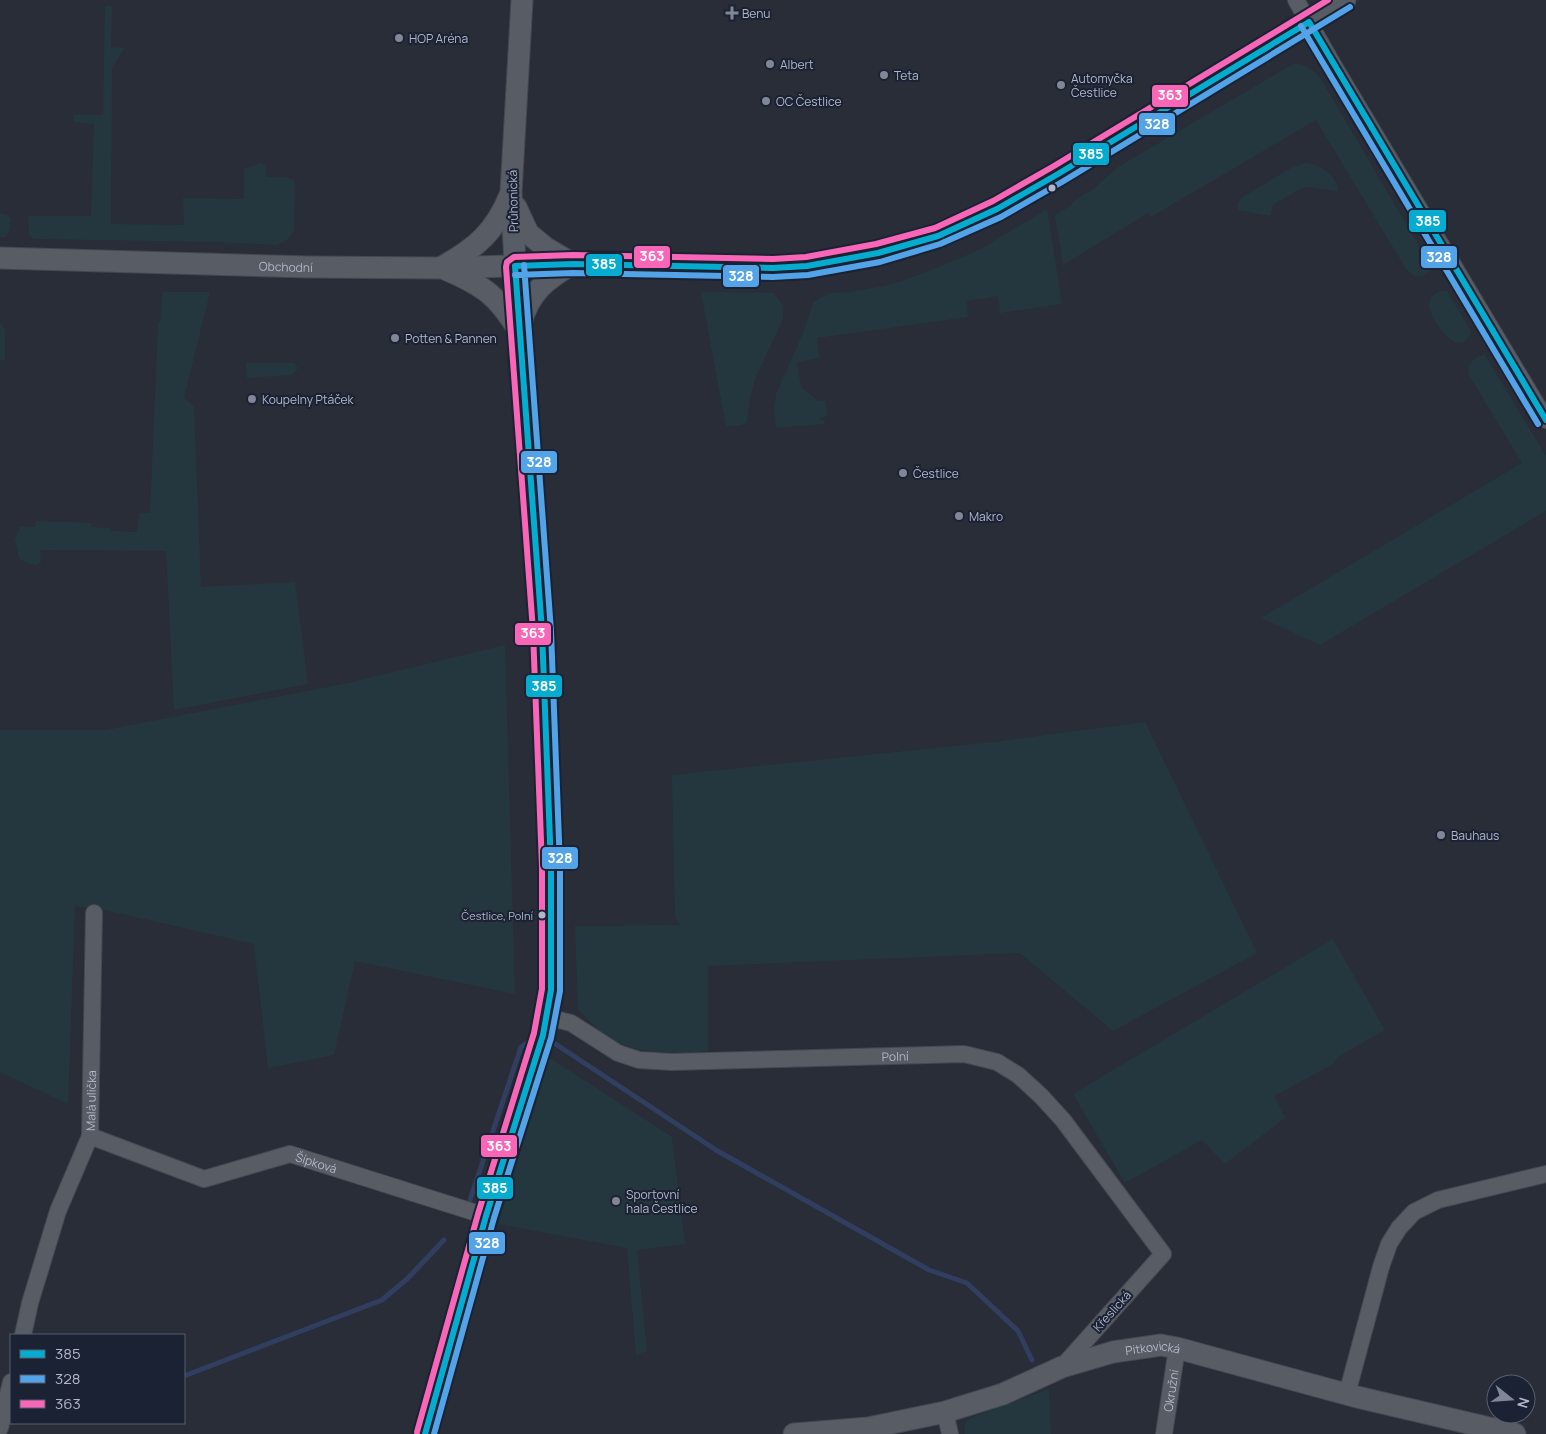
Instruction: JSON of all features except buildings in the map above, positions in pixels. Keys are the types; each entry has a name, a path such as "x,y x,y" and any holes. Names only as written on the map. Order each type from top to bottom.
{"street":[{"name":"Průhonická","path":"425,1434 486,1216 543,1035 547,1017 552,968 547,755 540,608 519,331 511,192 522,0"},
{"path":"1296,0 1340,77 1546,420"},
{"name":"Obchodní","path":"0,258 308,268 440,268 573,264 773,268 807,266 878,254 938,236 997,209 1345,0"},
{"name":"Obchodní","path":"511,192 522,223 528,233 546,248 573,264"},
{"path":"440,268 466,253 485,237 500,216 511,192"},
{"path":"519,331 525,308 534,294 545,283 573,264"},
{"path":"440,268 475,283 491,294 519,331"},
{"name":"Malá ulička","path":"22,1334 58,1211 90,1136 94,913"},
{"name":"Polní","path":"547,1017 571,1023 618,1053 639,1060 672,1062 964,1054 997,1062 1018,1075 1042,1096 1063,1120 1163,1254"},
{"name":"Šípková","path":"90,1136 204,1179 290,1154 486,1216"},
{"path":"1347,1394 1381,1266 1389,1244 1399,1228 1414,1212 1438,1200 1546,1174"},
{"name":"Křeslická","path":"1062,1367 1163,1254"},
{"name":"Pitkovická","path":"794,1434 868,1428 945,1412 1003,1394 1062,1367 1113,1352 1161,1345 1347,1394 1515,1434"},
{"name":"Okružní","path":"1164,1434 1178,1348"},
{"path":"0,1428 10,1386"},
{"path":"945,1412 950,1434"}],"shaded area":[{"path":"105,6 112,6 111,47 124,48 112,68 111,224 184,225 183,198 244,199 244,169 260,163 266,165 266,177 285,177 295,180 294,230 288,239 277,245 218,242 34,239 29,235 28,216 91,216 94,124 74,122 74,115 103,115"},
{"path":"1293,64 1308,67 1321,79 1432,268 1429,272 1423,276 1416,276 1406,269 1316,120 1151,217 1148,213 1063,265 1055,215 1093,189 1118,167"},
{"path":"1305,163 1316,165 1331,175 1337,184 1338,190 1307,187 1298,190 1273,205 1270,216 1238,210 1238,203 1241,198 1291,168"},
{"path":"1047,209 1062,304 1000,313 998,296 966,301 968,317 817,338 819,358 797,362 801,387 818,401 825,400 827,416 819,418 824,420 825,424 776,428 774,408 776,394 804,331 813,302 830,293 850,292 900,282 956,260 984,247"},
{"path":"0,213 8,215 11,219 9,232 5,237 0,237"},
{"path":"1441,291 1447,291 1471,331 1466,340 1460,343 1447,336 1431,312 1429,303 1431,298"},
{"path":"162,292 210,292 184,398 194,406 201,587 295,582 308,684 174,710 166,551 40,550 41,562 37,565 29,564 19,559 15,539 20,527 35,527 36,521 92,523 91,527 110,528 110,531 137,532 139,513 150,513 158,323 161,319"},
{"path":"701,292 774,293 783,306 783,319 755,379 747,422 742,425 726,427"},
{"path":"0,323 5,330 5,360 0,360"},
{"path":"1485,355 1546,456 1546,511 1320,645 1261,618 1522,463 1469,375 1468,371 1472,361 1477,357"},
{"path":"246,363 294,363 298,368 291,375 247,378"},
{"path":"505,645 515,994 355,961 334,1055 268,1068 254,944 105,910 75,906 68,1104 0,1072 0,730 106,730 348,683"},
{"path":"1145,722 1257,953 1113,1031 1020,953 708,966 708,1051 667,1053 641,1050 628,1046 604,1034 578,1010 575,926 680,925 675,917 672,775 993,742"},
{"path":"1333,939 1385,1030 1338,1057 1333,1064 1274,1096 1285,1118 1225,1164 1202,1140 1125,1183 1073,1094"},
{"path":"550,1058 672,1137 685,1244 637,1250 647,1351 636,1355 627,1248 498,1224"},
{"path":"1049,1389 1051,1434 965,1434 965,1423 970,1418"}],"waterway":[{"path":"470,1200 521,1047 534,1038"},
{"path":"551,1041 716,1150 929,1270 967,1283 1018,1331 1032,1360"},
{"path":"185,1376 382,1300 407,1279 444,1240"}],"transit line":[{"name":"363","path":"417,1432 478,1214 534,1033 542,989 542,867 533,631 507,262 514,257 573,255 773,259 806,257 876,244 935,228 993,201 1054,166 1328,0"},
{"name":"328","path":"515,275 573,273 773,277 808,275 880,262 940,244 1001,217 1062,182 1350,7"},
{"name":"385","path":"1309,22 1546,420"},
{"name":"385","path":"425,1434 486,1216 543,1035 551,990 551,867 542,631 515,266 573,264 773,268 807,266 878,253 938,236 997,209 1058,174 1309,22"},
{"name":"328","path":"1301,26 1538,424"},
{"name":"328","path":"434,1434 494,1218 551,1038 560,991 560,867 551,631 524,265"}],"place":[{"name":"Benu","path":"732,13"},
{"name":"HOP Aréna","path":"399,38"},
{"name":"Albert","path":"770,64"},
{"name":"Teta","path":"884,75"},
{"name":"Automyčka Čestlice","path":"1061,85"},
{"name":"OC Čestlice","path":"766,101"},
{"name":"Potten & Pannen","path":"395,338"},
{"name":"Koupelny Ptáček","path":"252,399"},
{"name":"Čestlice","path":"903,473"},
{"name":"Makro","path":"959,516"},
{"name":"Bauhaus","path":"1441,835"},
{"name":"Čestlice, Polní","path":"542,915"},
{"name":"Sportovní hala Čestlice","path":"616,1201"}]}
